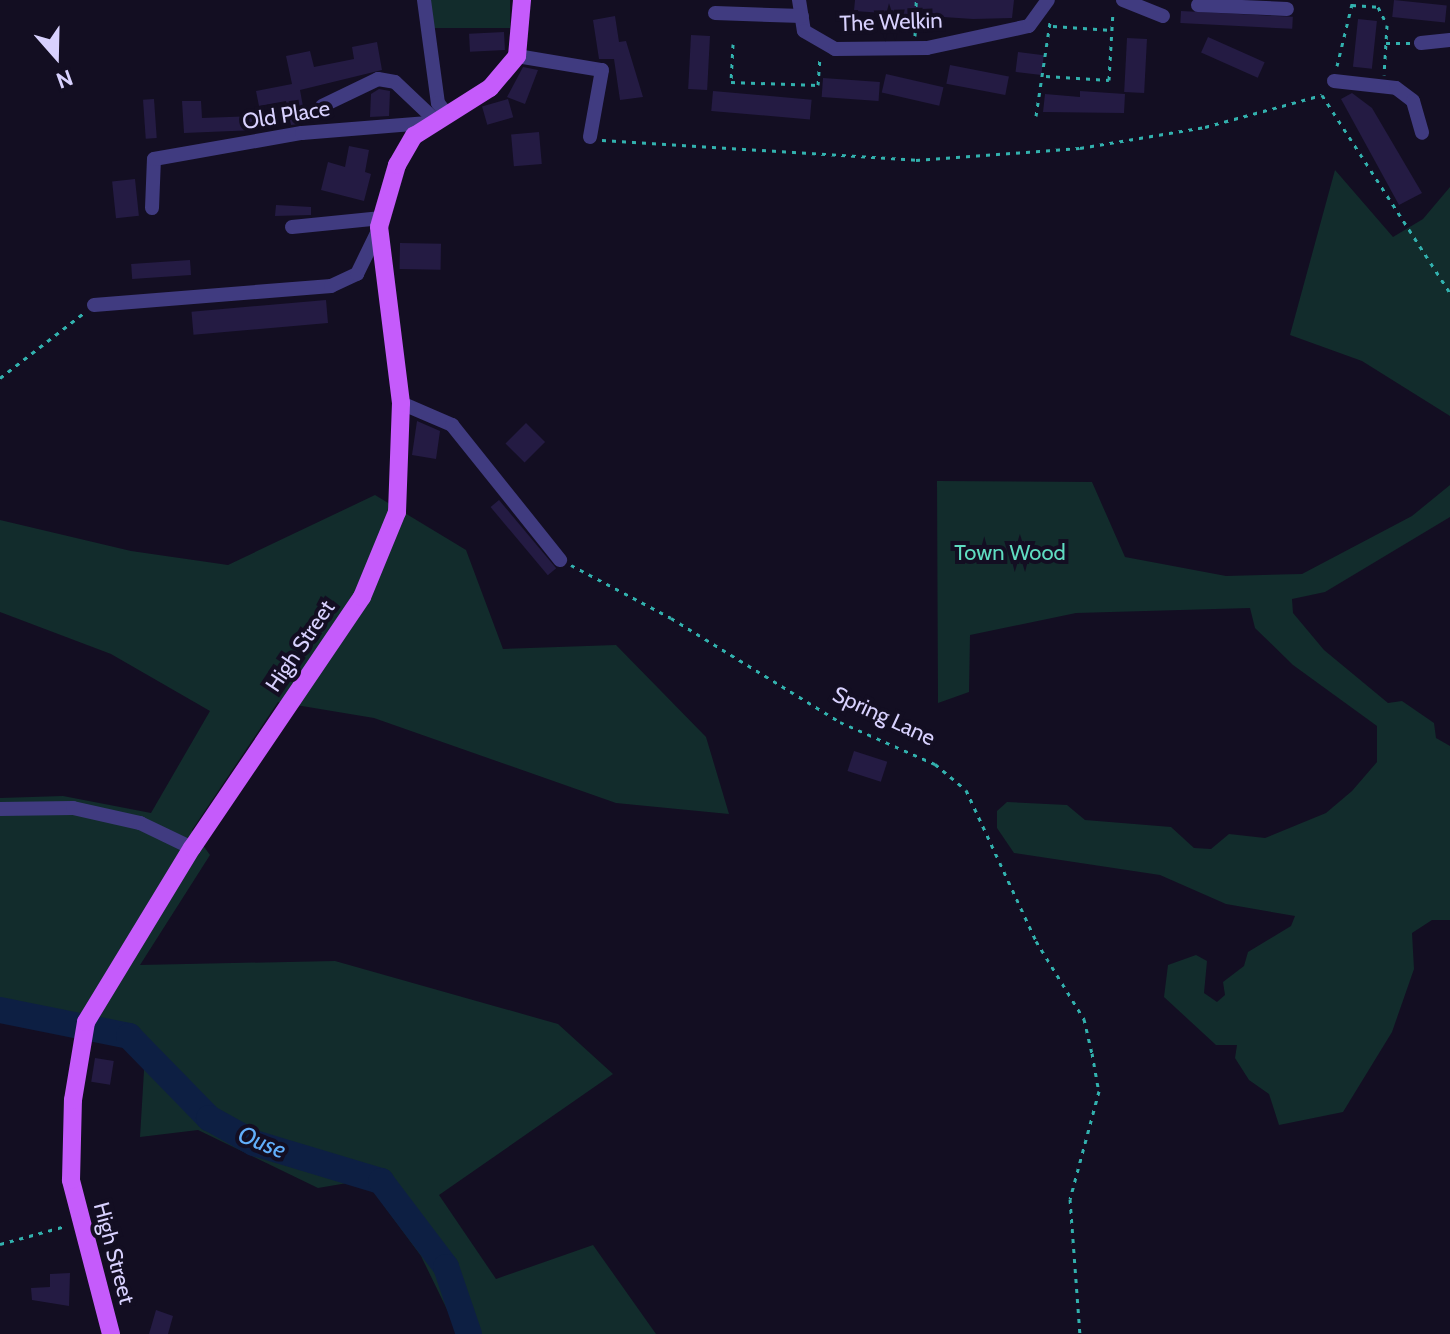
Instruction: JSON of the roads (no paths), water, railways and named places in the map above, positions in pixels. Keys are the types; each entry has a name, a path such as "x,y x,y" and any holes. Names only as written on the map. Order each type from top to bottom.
{"main road":[{"path":"517,56 522,0"},
{"name":"High Street","path":"105,1331 71,1180 73,1100 85,1026 192,848 362,597 397,512 401,403 381,222 397,165 434,118 490,88 517,56"}],"street":[{"path":"322,106 378,79 395,82 434,118 438,103 424,0"},
{"name":"The Welkin","path":"799,0 804,31 835,49 915,48 1029,26 1045,4"},
{"path":"1123,0 1163,16"},
{"path":"1198,5 1242,4 1287,9"},
{"path":"715,13 802,16"},
{"path":"1421,43 1450,40"},
{"path":"517,56 602,70 590,137"},
{"path":"1334,81 1396,88 1413,101 1422,133"},
{"name":"Old Place","path":"152,208 154,159 302,133 434,118"},
{"path":"94,305 331,286 357,274 381,222 292,227"},
{"path":"401,403 452,425 560,560"},
{"path":"0,809 73,808 140,823 192,848"}],"waterway":[{"name":"Ouse","path":"0,1010 129,1036 209,1118 254,1143 381,1181 446,1267 469,1334"}],"park label":[{"name":"Town Wood","path":"1010,553"}]}
